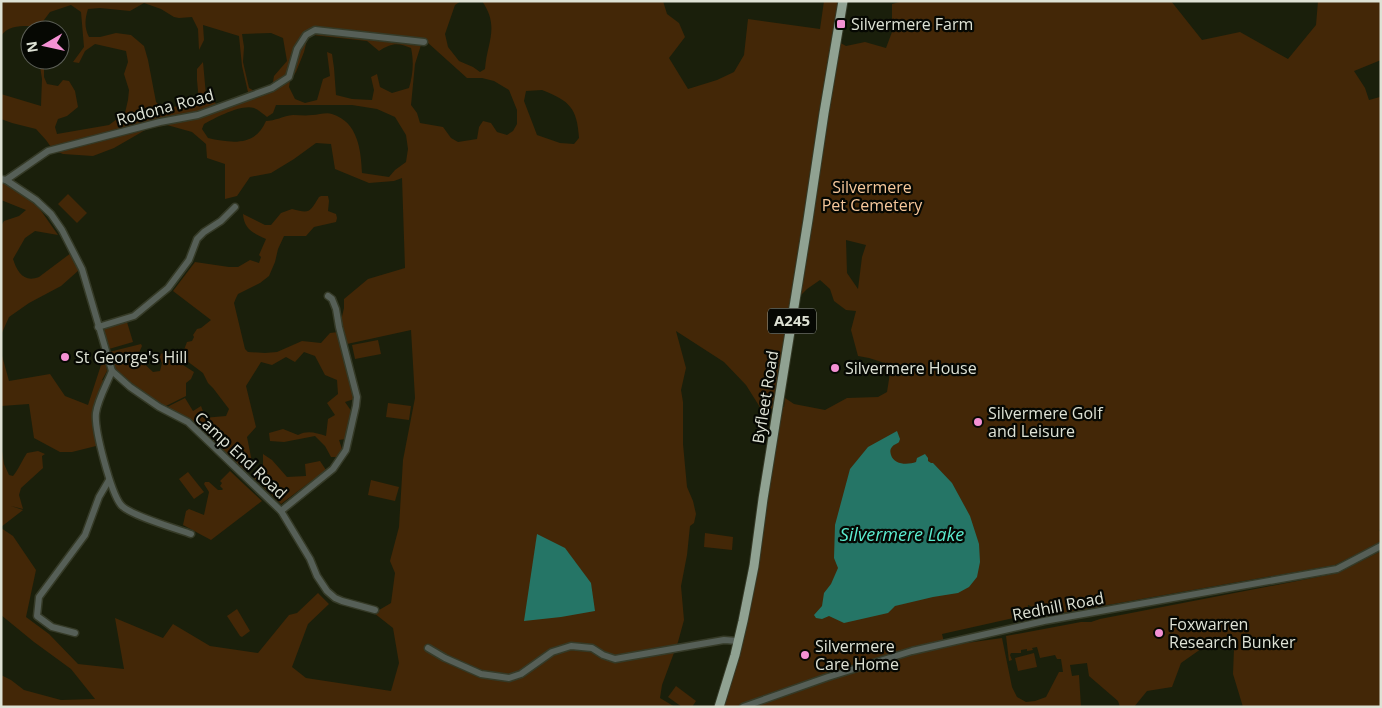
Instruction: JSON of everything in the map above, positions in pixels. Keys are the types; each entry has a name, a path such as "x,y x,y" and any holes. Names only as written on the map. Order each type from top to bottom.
{"main road":[{"name":"Byfleet Road","path":"719,707 732,666 754,566 763,499 843,1"}],"street":[{"name":"Rodona Road","path":"4,180 48,151 160,122 198,116 272,88 289,77 297,49 306,35 315,30 424,42"},
{"path":"4,180 36,200 57,221 82,269 112,371 101,396 96,416 100,445 109,480 121,505 134,514 191,534"},
{"path":"98,327 134,316 168,288 189,260 197,239 235,207"},
{"path":"281,511 333,469 346,450 356,406 357,397 336,309 332,299 328,296"},
{"name":"Camp End Road","path":"112,371 130,387 152,402 188,422 281,511 327,591 337,599 375,610"},
{"path":"75,634 52,627 37,616 39,597 85,535 99,497 109,480"},
{"name":"Redhill Road","path":"743,707 828,677 912,651 1044,621 1337,569 1381,546"},
{"path":"428,648 481,674 509,678 521,674 552,652 571,646 592,648 602,655 615,658 724,640 738,641"}],"green space":[{"name":"Silvermere Pet Cemetery","path":"1,1 461,1 455,5 445,34 448,47 459,61 480,72 485,69 491,35 490,19 482,1 663,1 667,14 679,23 685,37 669,58 688,89 717,80 734,72 744,55 748,19 820,29 824,1 841,1 837,41 846,46 865,42 886,48 892,32 892,4 903,1 1171,1 1202,40 1240,32 1288,59 1316,25 1318,1 1381,1 1381,60 1354,71 1365,88 1369,100 1380,97 1381,99 1381,529 1379,530 1381,542 1335,565 1051,615 1028,605 1027,615 942,634 945,646 1002,638 1012,687 1017,697 1026,702 1035,701 1046,697 1059,672 1063,672 1061,659 1057,659 1055,655 1040,658 1037,647 1032,648 1033,650 1021,650 1021,653 1011,653 1012,660 1009,661 1006,636 1081,622 1091,622 1338,573 1381,551 1381,707 1243,707 1233,674 1234,649 1227,638 1208,644 1181,663 1172,687 1147,691 1134,707 1120,707 1118,701 1089,676 1087,663 1070,665 1072,676 1079,675 1081,707 719,707 732,666 778,406 763,412 746,385 724,362 676,331 686,368 681,390 687,487 696,514 694,523 690,526 681,586 684,620 662,685 660,698 675,707 1,707 1,675 24,690 61,700 95,699 71,669 1,615 1,528 13,536 36,570 26,617 49,634 78,664 124,669 115,618 163,638 173,624 210,646 258,653 289,615 297,613 318,593 329,604 308,624 292,667 306,678 391,691 399,663 393,628 374,613 391,603 395,573 390,561 399,527 403,460 415,398 411,330 347,344 341,321 344,299 368,279 405,268 402,178 394,181 369,183 335,169 331,144 316,143 271,173 250,177 237,196 225,199 225,164 207,158 206,144 192,132 167,125 147,129 114,148 93,156 63,154 53,150 36,129 1,119 1,94 41,106 41,70 44,70 47,84 58,86 63,80 69,81 75,91 78,107 67,116 58,119 55,127 57,134 109,125 125,113 128,100 129,90 124,74 128,62 126,51 95,44 85,51 79,63 73,62 84,47 81,12 71,5 50,12 44,20 20,20 20,26 4,32 1,36","holes":["144,3 161,9 174,17 192,17 198,29 199,50 204,40 203,25 239,36 242,66 248,92 242,98 219,108 211,97 206,95 203,62 197,69 199,102 173,107 161,107 156,102 144,46 131,35 116,33 100,37 89,37 86,30 88,9 100,8 130,11","271,33 283,38 287,61 274,76 272,88 258,93 249,88 243,62 244,47 242,34","313,35 367,41 379,51 395,44 411,48 413,58 409,88 392,93 380,87 377,74 371,77 374,90 372,100 352,99 336,95 332,54 327,52 330,76 323,79 317,100 305,103 295,99 289,87 290,81 296,72 307,40","427,42 467,78 482,78 494,81 509,90 517,110 517,124 513,131 507,135 497,132 491,123 483,121 479,127 477,139 458,142 451,138 443,127 420,123 417,113 411,105 415,64 421,45","542,90 559,98 570,107 574,113 578,128 579,138 574,144 560,143 537,135 524,101 526,91","276,105 352,105 377,109 395,117 406,135 408,149 406,162 389,177 362,173 361,155 353,130 348,123 330,113 293,115 266,121 256,135 242,141 234,142 208,138 202,129 204,124 209,121 242,108 254,108 267,117 273,113","846,240 866,245 862,257 858,289 847,273","820,280 830,289 834,301 846,310 856,311 851,330 858,356 888,364 890,373 887,392 878,397 847,398 825,410 794,404 785,398 784,407 779,406 795,301"]},
{"path":"1,182 18,189 37,205 58,235 35,231 25,238 13,259 19,272 29,279 39,277 71,253 79,270 61,286 29,303 9,317 1,335 1,226 4,221 19,216 26,210 1,200"},
{"path":"68,194 87,213 77,223 58,204"},
{"path":"321,196 328,196 328,211 336,214 336,222 314,227 306,236 284,236 269,276 260,283 238,294 234,303 245,349 248,352 277,352 302,341 321,343 330,333 338,332 354,399 345,402 352,412 345,439 339,440 342,449 337,457 331,457 325,446 315,436 284,442 270,441 269,433 283,429 298,435 309,432 326,436 328,419 335,415 327,403 338,394 337,380 325,375 315,356 304,352 295,362 286,357 272,365 261,362 246,386 256,427 247,437 252,462 242,473 187,422 163,409 185,398 193,411 201,406 204,414 210,416 203,418 226,416 229,409 208,383 203,373 183,358 182,355 187,342 192,341 197,329 211,320 173,291 195,262 229,267 238,267 250,260 259,263 261,257 259,255 266,239 247,227 243,214 265,225 271,225 281,213 292,209 306,211 311,209"},
{"path":"127,322 133,342 109,349 102,329"},
{"path":"378,340 381,354 355,359 352,345"},
{"path":"141,344 142,346 137,357 153,372 160,371 162,363 159,358 160,354 164,353 194,372 191,379 186,383 186,396 164,407 114,368 109,352"},
{"path":"1,352 9,381 50,374 65,396 88,405 102,362 106,364 107,371 102,380 108,382 98,406 100,445 72,452 60,452 34,438 29,404 1,406"},
{"path":"388,403 411,406 409,420 386,417"},
{"path":"1,445 4,464 9,475 13,476 27,453 38,451 45,454 42,456 43,468 21,488 19,495 23,509 11,506 23,510 1,527"},
{"path":"263,454 272,460 287,477 306,476 305,464 320,461 326,470 281,504 253,477 263,470"},
{"path":"230,471 262,501 211,540 183,525 186,511 189,509 204,515 209,492 204,484 205,482 209,482 218,490 222,490 220,486 222,483 220,481"},
{"path":"188,472 204,492 194,499 179,479"},
{"path":"371,480 399,487 395,501 368,495"},
{"path":"705,533 733,537 732,550 704,547"},
{"path":"237,609 250,631 242,637 227,616"},
{"path":"1034,653 1037,667 1018,671 1015,658"},
{"path":"676,686 696,701 692,707 682,707 668,697"}],"water":[{"name":"Silvermere Lake","path":"897,431 900,439 899,442 890,451 895,461 905,464 913,463 916,462 917,458 925,454 928,461 933,463 952,483 970,516 979,544 980,562 977,577 969,587 958,593 895,606 888,613 844,623 829,616 822,619 816,618 814,615 822,606 824,593 831,584 838,568 834,558 835,525 850,469 868,447"},
{"path":"537,534 565,548 591,583 595,611 524,621"}],"place":[{"name":"Silvermere Farm","path":"841,24"},
{"name":"St George's Hill","path":"65,357"},
{"name":"Silvermere House","path":"835,368"},
{"name":"Silvermere Golf and Leisure","path":"978,422"},
{"name":"Foxwarren Research Bunker","path":"1159,633"},
{"name":"Silvermere Care Home","path":"805,655"}]}
